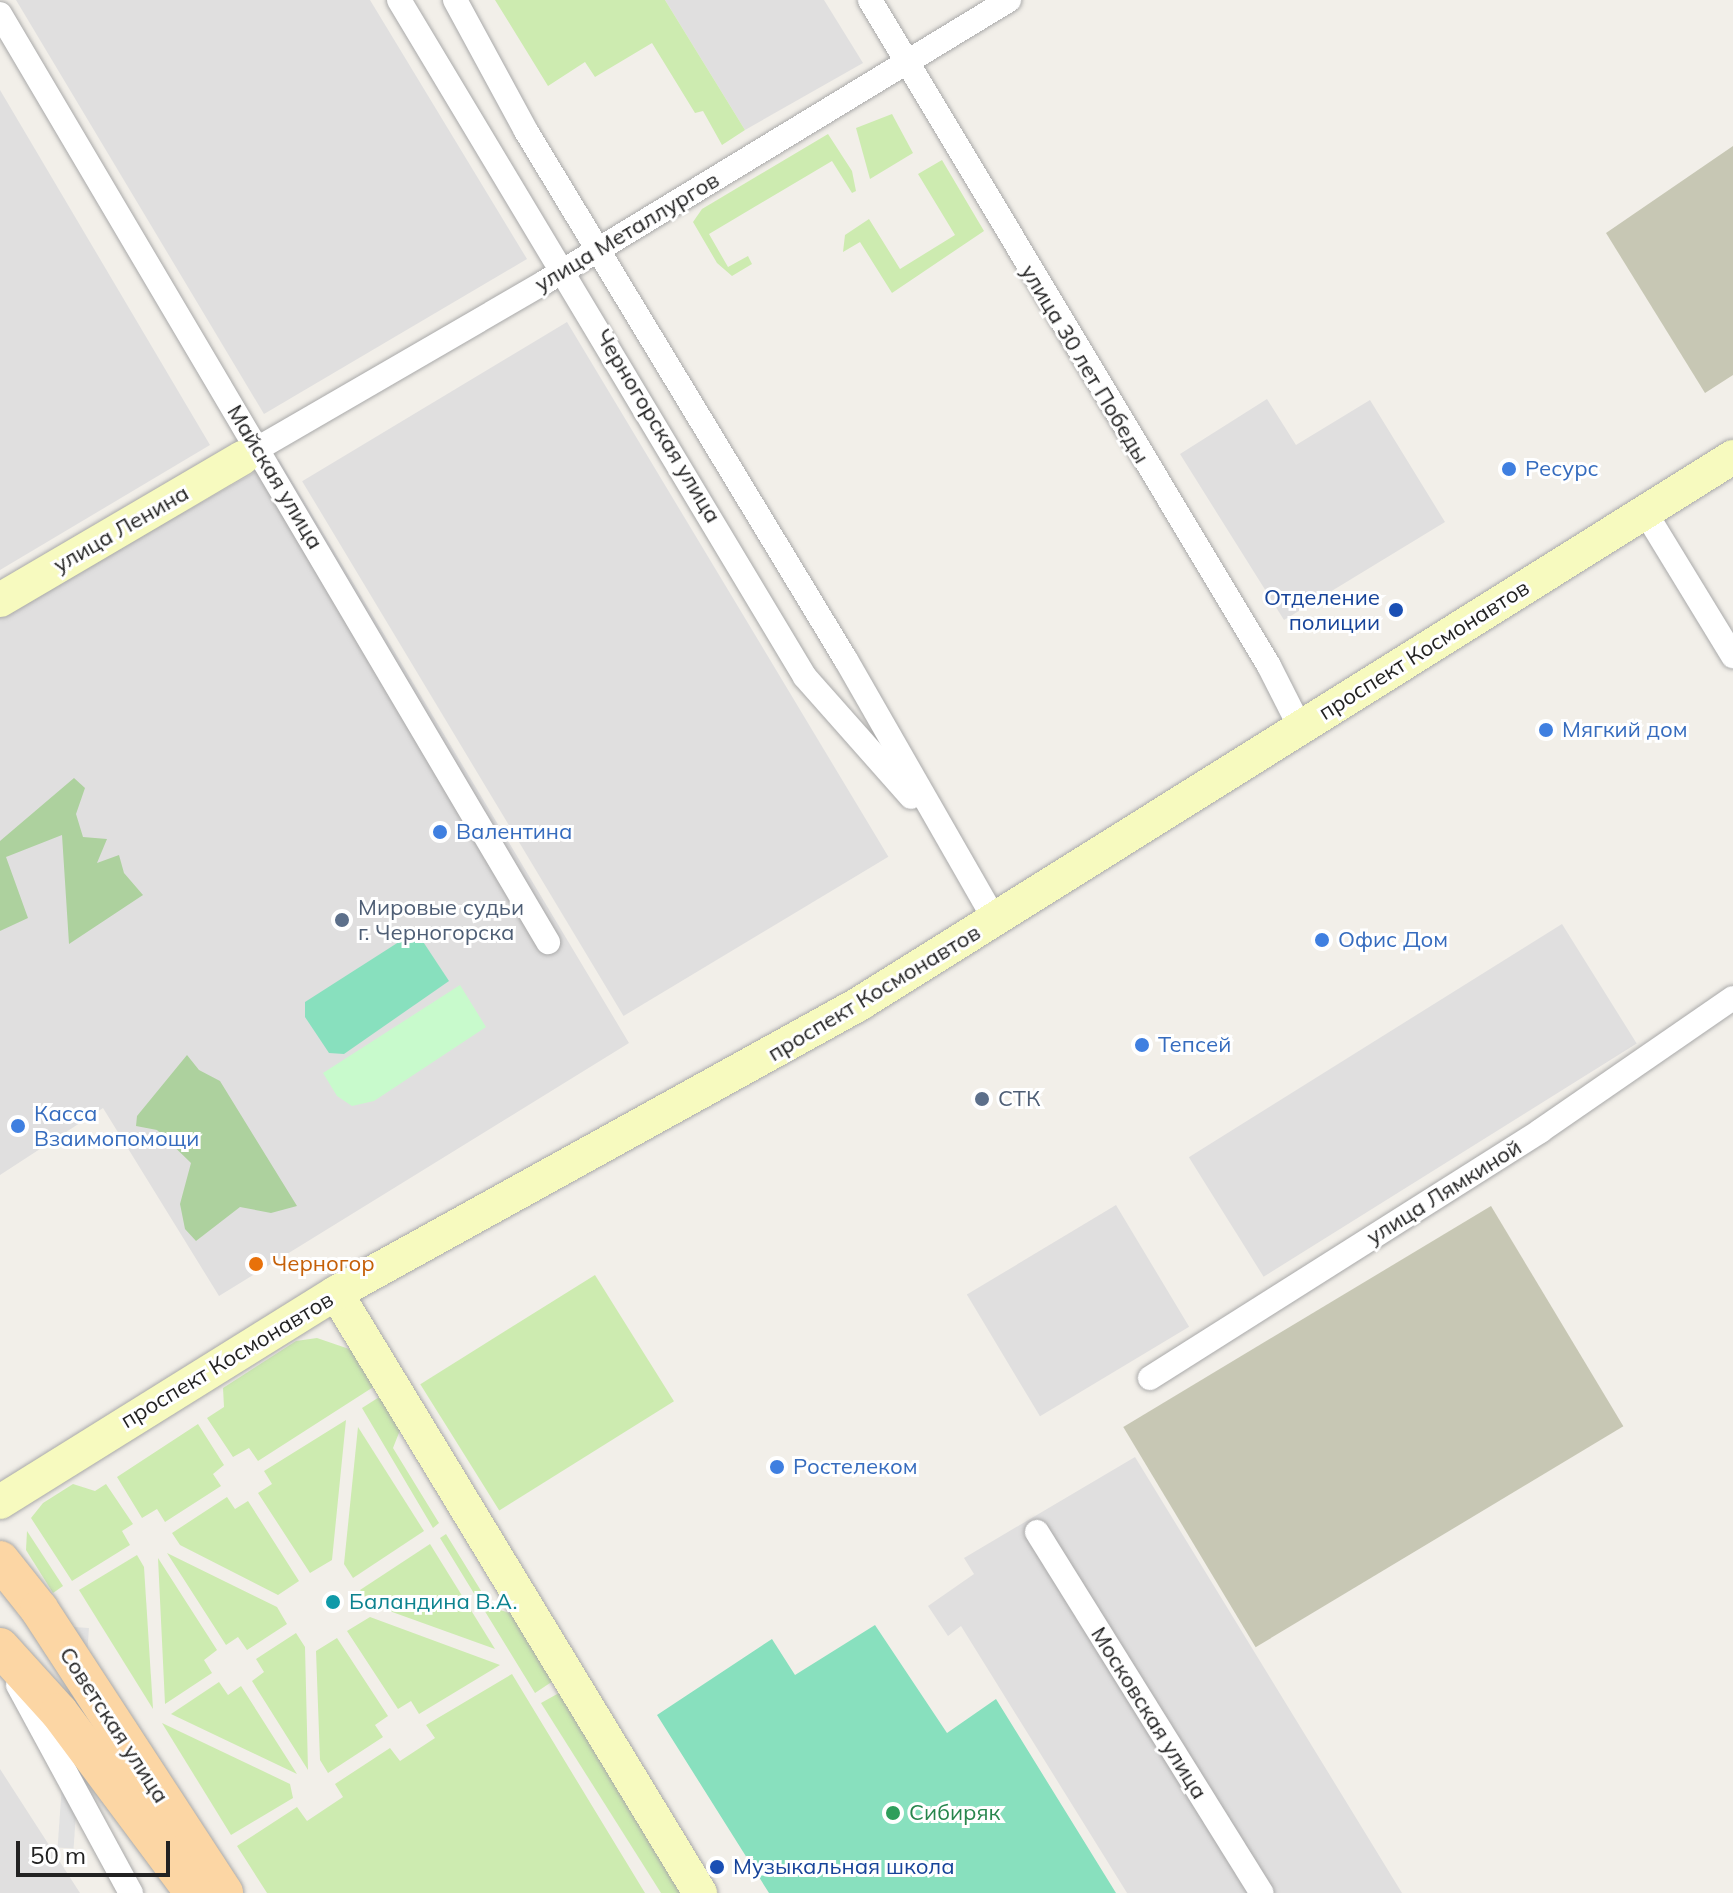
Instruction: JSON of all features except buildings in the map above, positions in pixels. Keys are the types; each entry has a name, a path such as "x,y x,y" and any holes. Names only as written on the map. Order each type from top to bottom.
{"main road":[{"name":"улица Ленина","path":"0,600 250,454"},
{"name":"проспект Космонавтов","path":"0,1502 336,1293 778,1053 1733,457"},
{"path":"336,1293 700,1893"},
{"name":"Советская улица","path":"0,1560 39,1609 224,1893"},
{"name":"Советская улица","path":"0,1649 59,1712 194,1893"}],"street":[{"name":"Черногорская улица","path":"399,0 566,270 805,677 943,834"},
{"name":"Черногорская улица","path":"455,0 598,250 846,660 995,920"},
{"name":"улица 30 лет Победы","path":"870,0 1001,227 1269,666 1300,727"},
{"name":"улица Металлургов","path":"250,454 566,270 1009,0"},
{"name":"Майская улица","path":"0,14 250,454 548,942"},
{"path":"1645,512 1733,656"},
{"name":"улица Лямкиной","path":"1150,1378 1540,1131 1733,998"},
{"name":"Московская улица","path":"1037,1532 1262,1893"},
{"path":"0,1649 131,1893"}],"shaded area":[{"path":"16,0 370,0 527,259 264,414"},
{"path":"665,0 824,0 863,63 745,130"},
{"path":"0,90 210,445 0,570"},
{"path":"1733,146 1733,375 1705,393 1606,233"},
{"path":"567,322 888,857 624,1016 302,481"},
{"path":"1267,399 1296,445 1370,400 1445,522 1284,620 1180,454"},
{"path":"279,459 629,1043 219,1296 103,1108 0,1175 0,615"},
{"path":"1562,924 1637,1044 1264,1277 1189,1157"},
{"path":"1116,1205 1189,1327 1040,1416 967,1295"},
{"path":"1491,1206 1623,1426 1256,1647 1123,1427"},
{"path":"1135,1457 1402,1893 1127,1893 961,1626 948,1636 928,1606 974,1574 964,1558"},
{"path":"73,1627 89,1628 74,1849 58,1847"},
{"path":"0,1769 80,1893 0,1893"}],"green space":[{"path":"495,0 665,0 745,130 722,145 703,111 695,113 652,43 595,77 585,62 548,86"},
{"path":"892,114 913,153 870,179 856,128"},
{"path":"828,134 852,171 856,191 852,193 832,161 709,234 728,267 748,256 752,264 732,276 717,263 693,222 702,209"},
{"path":"942,160 984,231 892,293 860,242 843,252 845,235 869,219 900,269 955,235 918,174"},
{"path":"74,778 85,788 76,814 83,837 107,839 97,863 119,855 124,873 143,895 69,944 62,835 6,857 28,918 0,931 0,841"},
{"path":"416,931 449,981 344,1054 329,1053 305,1017 305,1002"},
{"path":"460,985 486,1027 374,1101 352,1106 337,1096 323,1073"},
{"path":"187,1055 199,1070 220,1081 297,1206 271,1213 240,1207 196,1241 185,1229 180,1204 191,1163 157,1130 136,1126 137,1116"},
{"path":"595,1275 674,1401 499,1511 420,1384"},
{"path":"317,1338 352,1350 378,1384 258,1461 249,1448 233,1457 207,1418 224,1407 223,1388 296,1341"},
{"path":"384,1394 402,1425 393,1448 439,1523 433,1528 362,1408"},
{"path":"346,1420 332,1560 310,1573 258,1493 272,1484 264,1471"},
{"path":"198,1424 224,1465 213,1474 221,1486 165,1522 157,1509 142,1518 117,1477"},
{"path":"358,1427 424,1531 353,1578 344,1564"},
{"path":"73,1484 95,1491 106,1484 133,1524 122,1531 130,1545 72,1581 31,1518 43,1503"},
{"path":"227,1497 235,1509 248,1501 299,1581 278,1595 180,1545 172,1533"},
{"path":"27,1531 63,1586 53,1593 26,1550"},
{"path":"446,1534 491,1607 512,1614 553,1681 535,1693 440,1538"},
{"path":"430,1544 495,1649 370,1604 360,1590"},
{"path":"167,1553 277,1607 287,1624 247,1650 238,1637 226,1645"},
{"path":"137,1555 144,1567 153,1709 79,1590"},
{"path":"158,1558 217,1650 204,1660 212,1673 165,1704"},
{"path":"370,1617 500,1665 419,1714 411,1701 398,1709 347,1631"},
{"name":"Сибиряк","path":"875,1625 947,1733 996,1699 1116,1893 769,1893 657,1715 772,1639 795,1675"},
{"path":"296,1633 305,1647 308,1770 252,1681 264,1672 256,1659"},
{"path":"337,1638 388,1716 375,1725 383,1737 328,1773 320,1760 316,1651"},
{"path":"512,1674 645,1893 267,1893 237,1846 297,1807 307,1821 343,1797 335,1784 390,1748 400,1761 435,1738 426,1725"},
{"path":"219,1682 228,1695 241,1686 297,1774 171,1714"},
{"path":"559,1693 681,1893 661,1893 541,1703"},
{"path":"162,1723 290,1784 293,1798 231,1835"}],"place":[{"name":"Ресурс","path":"1509,469"},
{"name":"Отделение полиции","path":"1396,610"},
{"name":"Мягкий дом","path":"1546,730"},
{"name":"Валентина","path":"440,832"},
{"name":"Мировые судьи г. Черногорска","path":"342,920"},
{"name":"Офис Дом","path":"1322,940"},
{"name":"Тепсей","path":"1142,1045"},
{"name":"СТК","path":"982,1099"},
{"name":"Касса Взаимопомощи","path":"18,1126"},
{"name":"Черногор","path":"256,1264"},
{"name":"Ростелеком","path":"777,1467"},
{"name":"Баландина В.А.","path":"333,1602"},
{"name":"Сибиряк","path":"893,1813"},
{"name":"Музыкальная школа","path":"717,1867"}]}
